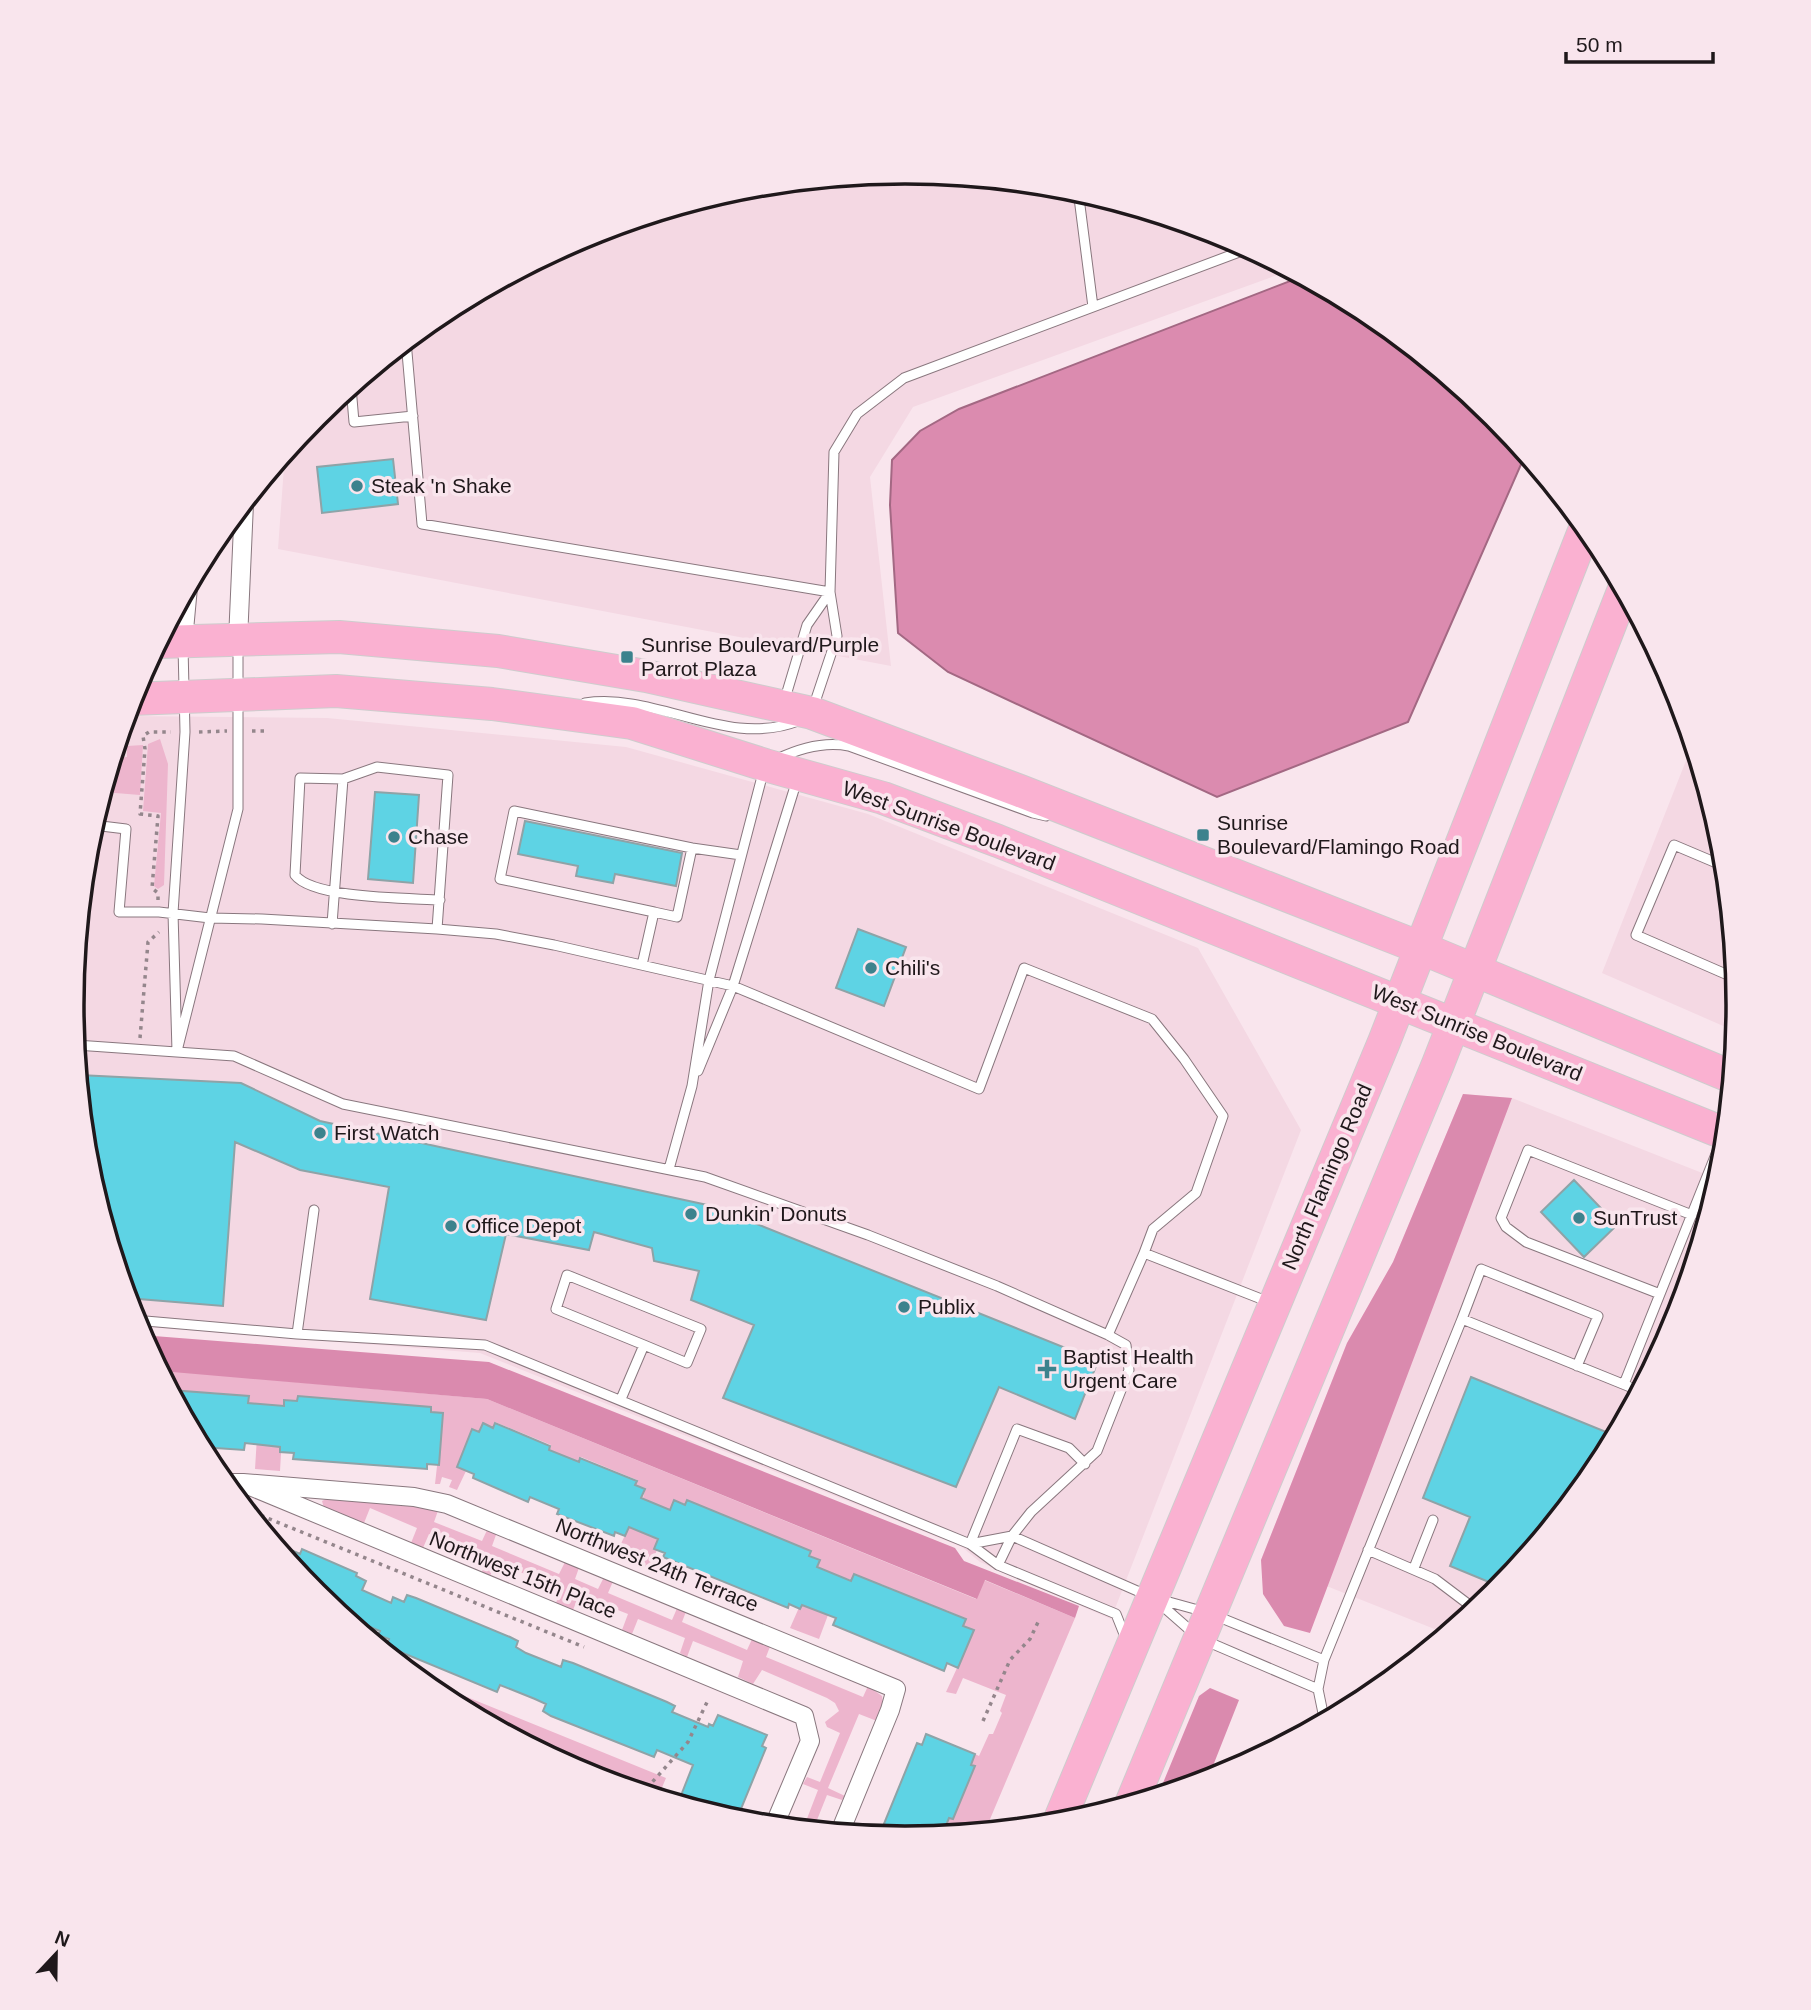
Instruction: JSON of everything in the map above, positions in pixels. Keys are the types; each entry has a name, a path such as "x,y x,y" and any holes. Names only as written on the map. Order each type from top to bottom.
{"highway":[{"name":"North Flamingo Road","path":"1063,1811 1400,1002 1581,538"},
{"path":"1135,1794 1454,1023 1620,600"},
{"path":"171,641 339,637 498,651 646,676 797,709 1077,813 1421,948 1724,1074"},
{"name":"West Sunrise Boulevard","path":"144,699 336,691 492,704 632,723 765,765 883,798 998,841 1717,1130"}],"street":[{"path":"238,640 243,520"},
{"name":"Northwest 15th Place","path":"238,1483 804,1716 810,1741 778,1816"},
{"name":"Northwest 24th Terrace","path":"243,1483 414,1497 447,1504 896,1689 843,1824"}],"lane":[{"path":"1080,202 1093,307"},
{"path":"553,712 587,703 608,701 742,729 758,730 786,725 836,636 830,592 834,452 857,414 904,378 1236,253"},
{"path":"407,352 422,524 830,592"},
{"path":"352,398 354,422 413,416"},
{"path":"797,709 807,625 830,592"},
{"path":"177,1051 238,809 238,640"},
{"path":"171,641 184,697 185,732 173,914 177,1051"},
{"path":"669,1169 692,1086 709,979 765,765 805,748 838,744 1033,813 1052,817 1077,813"},
{"path":"437,929 440,900 449,775 377,767 342,779 300,778 295,876 305,885 334,892 440,900"},
{"path":"692,1086 733,986 799,775"},
{"path":"332,925 342,779"},
{"path":"692,848 677,917 500,879 514,811 692,848 741,855"},
{"path":"104,826 126,829 119,912 496,934 733,986 979,1089 1024,968 1152,1019 1184,1059 1223,1116 1196,1193 1153,1230 1108,1335"},
{"path":"1714,862 1674,845 1636,935 1726,974"},
{"path":"642,965 654,912"},
{"path":"86,1046 234,1056 343,1104 705,1177 868,1235 997,1286 1126,1345 1129,1370 1097,1451 1031,1512 1012,1536 998,1565"},
{"path":"1660,1294 1526,1242 1506,1227 1501,1218 1523,1161 1528,1150 1692,1215"},
{"path":"1624,1384 1709,1175"},
{"path":"298,1334 314,1210"},
{"path":"1144,1253 1274,1304"},
{"path":"1323,1712 1318,1689 1324,1660 1481,1269 1598,1316 1577,1366"},
{"path":"567,1275 701,1329 687,1363 643,1346 556,1309 567,1275"},
{"path":"1462,1319 1632,1387"},
{"path":"148,1321 298,1334 485,1345 970,1544 998,1565 1116,1614 1129,1649"},
{"path":"621,1399 643,1346"},
{"path":"970,1544 1017,1429 1069,1448 1085,1464"},
{"path":"1414,1568 1433,1520"},
{"path":"970,1544 1012,1536 1152,1597 1318,1689"},
{"path":"1368,1550 1435,1579 1467,1604"},
{"path":"1152,1597 1204,1626 1324,1660"}],"path":[{"path":"262,1515 593,1650"},
{"path":"983,1721 1010,1660 1030,1639 1039,1620"},
{"path":"649,1786 688,1742 709,1698 718,1701"}],"shaded area":[{"path":"852,185 959,185 1066,199 1118,211 1220,246 1280,274 913,407 870,477 891,666 278,549 284,468 325,424 405,353 449,322 542,268 641,227 693,211 745,199"},
{"path":"1291,280 1362,322 1406,353 1447,387 1522,462 1408,722 1217,797 948,672 898,633 890,505 892,460 920,431 959,409"},
{"path":"137,716 327,718 626,747 868,814 1198,948 1301,1130 1111,1619 980,1562 962,1547 480,1353 151,1327 112,1218 100,1165 91,1112 84,1005 91,898 100,845 112,792"},
{"path":"160,739 168,764 164,885 158,889 154,886 161,813 143,811 148,744"},
{"path":"143,745 140,795 112,793 123,757 127,757 127,746"},
{"path":"1688,756 1699,792 1720,898 1725,951 1726,1027 1602,973"},
{"path":"1463,1094 1512,1098 1709,1176 1699,1218 1664,1319 1617,1416 1589,1461 1523,1547 1438,1630 1261,1560 1347,1343 1393,1262"},
{"path":"1463,1094 1512,1098 1310,1633 1284,1626 1263,1594 1261,1560 1347,1343 1393,1262"},
{"path":"155,1336 489,1362 955,1548 964,1561 1079,1606 1075,1618 985,1580 977,1599 487,1399 171,1372"},
{"path":"171,1371 487,1399 976,1599 984,1580 1075,1618 989,1822 946,1825 949,1818 953,1819 975,1767 971,1765 975,1754 979,1756 989,1734 993,1734 1006,1695 963,1678 956,1694 946,1692 974,1631 963,1626 966,1619 946,1610 944,1614 929,1603 898,1599 900,1592 881,1584 879,1587 841,1577 825,1613 828,1615 819,1639 790,1628 820,1560 809,1555 811,1551 674,1500 654,1549 657,1550 649,1569 615,1556 629,1527 636,1529 645,1489 635,1485 637,1480 581,1457 579,1462 549,1450 551,1445 495,1422 493,1428 483,1423 479,1432 472,1429 461,1458 466,1471 457,1490 449,1487 452,1480 442,1477 440,1484 435,1484 443,1413 431,1412 431,1407 298,1396 297,1401 284,1400 280,1471 255,1469 259,1404 248,1403 248,1396 227,1394 220,1397 220,1393 200,1392 199,1399 184,1398"},
{"path":"326,1499 439,1508 434,1522 482,1541 488,1528 497,1532 492,1546 559,1574 566,1560 580,1565 575,1579 598,1589 605,1575 614,1579 608,1593 672,1620 678,1606 687,1609 682,1622 747,1650 753,1637 771,1644 766,1657 863,1697 868,1686 882,1696 883,1704 877,1721 859,1714 828,1788 845,1796 842,1800 827,1795 817,1821 806,1820 818,1790 803,1784 807,1777 820,1782 840,1733 827,1727 825,1722 839,1711 835,1703 827,1698 762,1670 753,1684 738,1677 743,1661 693,1641 687,1657 680,1653 685,1638 638,1619 632,1634 622,1630 628,1614 579,1595 573,1610 556,1603 561,1589 496,1562 490,1576 482,1572 487,1557 429,1534 423,1548 411,1543 417,1528 370,1508 364,1523 360,1523 324,1508 322,1501"},
{"path":"1210,1688 1239,1700 1213,1767 1162,1785 1199,1696"},
{"path":"457,1693 666,1778 661,1789 591,1764 542,1742"}],"building":[{"name":"Steak 'n Shake","path":"393,459 398,504 322,513 317,467"},
{"name":"Chase","path":"375,792 419,795 413,883 368,879"},
{"path":"525,821 682,853 676,886 615,874 613,883 576,876 578,866 518,854"},
{"name":"Chili's","path":"858,929 906,947 884,1006 836,988"},
{"path":"88,1075 241,1083 320,1121 712,1206 1098,1361 1075,1419 999,1387 956,1487 723,1398 754,1325 691,1300 699,1271 654,1261 652,1248 594,1232 589,1250 506,1234 486,1320 370,1299 389,1187 300,1170 235,1142 223,1306 139,1299 112,1218 100,1165"},
{"name":"SunTrust","path":"1574,1180 1617,1225 1584,1257 1541,1212"},
{"path":"1471,1377 1607,1432 1557,1505 1490,1582 1450,1566 1470,1517 1423,1498"},
{"path":"181,1391 249,1396 248,1403 284,1406 284,1400 297,1401 298,1396 431,1407 431,1412 443,1413 439,1465 427,1464 427,1469 293,1459 294,1453 280,1452 280,1447 245,1443 244,1450 214,1448"},
{"path":"483,1423 493,1428 495,1423 550,1446 549,1450 579,1462 580,1458 637,1481 635,1485 645,1489 641,1498 670,1510 674,1500 685,1505 687,1500 811,1551 809,1556 820,1560 817,1567 851,1581 854,1574 966,1619 963,1626 974,1630 958,1668 947,1663 944,1671 833,1625 836,1618 802,1605 800,1609 789,1604 788,1608 663,1557 665,1553 654,1549 658,1539 629,1527 625,1536 615,1532 614,1536 557,1514 559,1509 530,1497 528,1502 473,1478 474,1474 457,1467 472,1429 479,1432"},
{"path":"302,1549 357,1573 356,1576 366,1581 362,1590 391,1603 393,1597 404,1602 407,1595 416,1598 518,1641 516,1647 526,1653 561,1667 563,1660 573,1663 667,1702 675,1706 672,1712 708,1727 709,1724 713,1726 718,1715 767,1735 762,1746 766,1748 741,1810 693,1799 681,1795 693,1765 657,1750 654,1757 551,1716 543,1711 546,1704 535,1699 500,1685 497,1692 397,1651 388,1642 389,1639 378,1635 380,1631 364,1623 291,1550 300,1554"},
{"path":"926,1734 975,1754 971,1765 975,1766 953,1819 949,1818 946,1825 883,1826 917,1743 922,1745"}],"place":[{"name":"Steak 'n Shake","path":"357,486"},
{"name":"Sunrise Boulevard/Purple Parrot Plaza","path":"627,657"},
{"name":"Sunrise Boulevard/Flamingo Road","path":"1203,835"},
{"name":"Chase","path":"394,837"},
{"name":"Chili's","path":"871,968"},
{"name":"First Watch","path":"320,1133"},
{"name":"Dunkin' Donuts","path":"691,1214"},
{"name":"SunTrust","path":"1579,1218"},
{"name":"Office Depot","path":"451,1226"},
{"name":"Publix","path":"904,1307"},
{"name":"Baptist Health Urgent Care","path":"1047,1369"}]}
